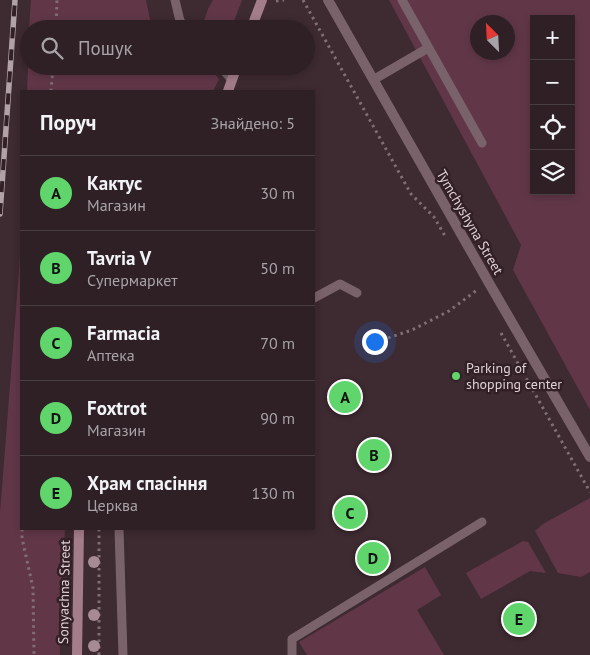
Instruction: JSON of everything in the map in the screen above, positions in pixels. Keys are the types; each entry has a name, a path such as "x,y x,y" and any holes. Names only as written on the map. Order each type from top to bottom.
{"street":[{"path":"254,20 262,0"},
{"name":"Tymchyshyna Street","path":"328,0 590,457"},
{"path":"228,90 234,75"},
{"name":"Sonyachna Street","path":"78,655 79,530"}],"lane":[{"path":"174,0 180,20"},
{"path":"402,0 482,143"},
{"path":"373,80 428,48"},
{"path":"228,75 232,80"},
{"path":"315,297 340,284 357,294"},
{"path":"292,655 292,639 482,522"},
{"path":"119,530 123,655"}],"path":[{"path":"56,20 57,0"},
{"path":"276,1 284,0"},
{"path":"303,0 314,20"},
{"path":"315,22 410,194 434,217 448,240"},
{"path":"51,90 52,75"},
{"path":"382,340 412,330 449,311 477,290 475,286"},
{"path":"496,325 590,492"},
{"path":"22,530 33,588 34,655"},
{"path":"99,530 99,655"}],"shaded area":[{"path":"31,0 146,0 150,20 30,20"},
{"path":"213,0 242,0 234,20 204,20"},
{"path":"389,0 590,0 590,410 513,270 521,245"},
{"path":"28,75 215,75 219,79 214,90 27,90"},
{"path":"20,258 20,530 65,530 59,613 60,655 0,655 0,513"},
{"path":"590,498 590,572 581,577 558,573 535,531 543,524"},
{"path":"523,541 528,542 546,573 530,571 481,599 466,573"},
{"path":"425,567 441,595 417,610 444,655 307,655 299,642"}],"railway":[{"path":"0,214 15,0"}],"place":[{"name":"Parking of shopping center","path":"456,376"},
{"name":"Кактус","path":"345,397"},
{"name":"Tavria V","path":"374,455"},
{"name":"Farmacia","path":"350,513"},
{"name":"Foxtrot","path":"373,558"},
{"name":"Храм спасіння","path":"519,619"}]}
